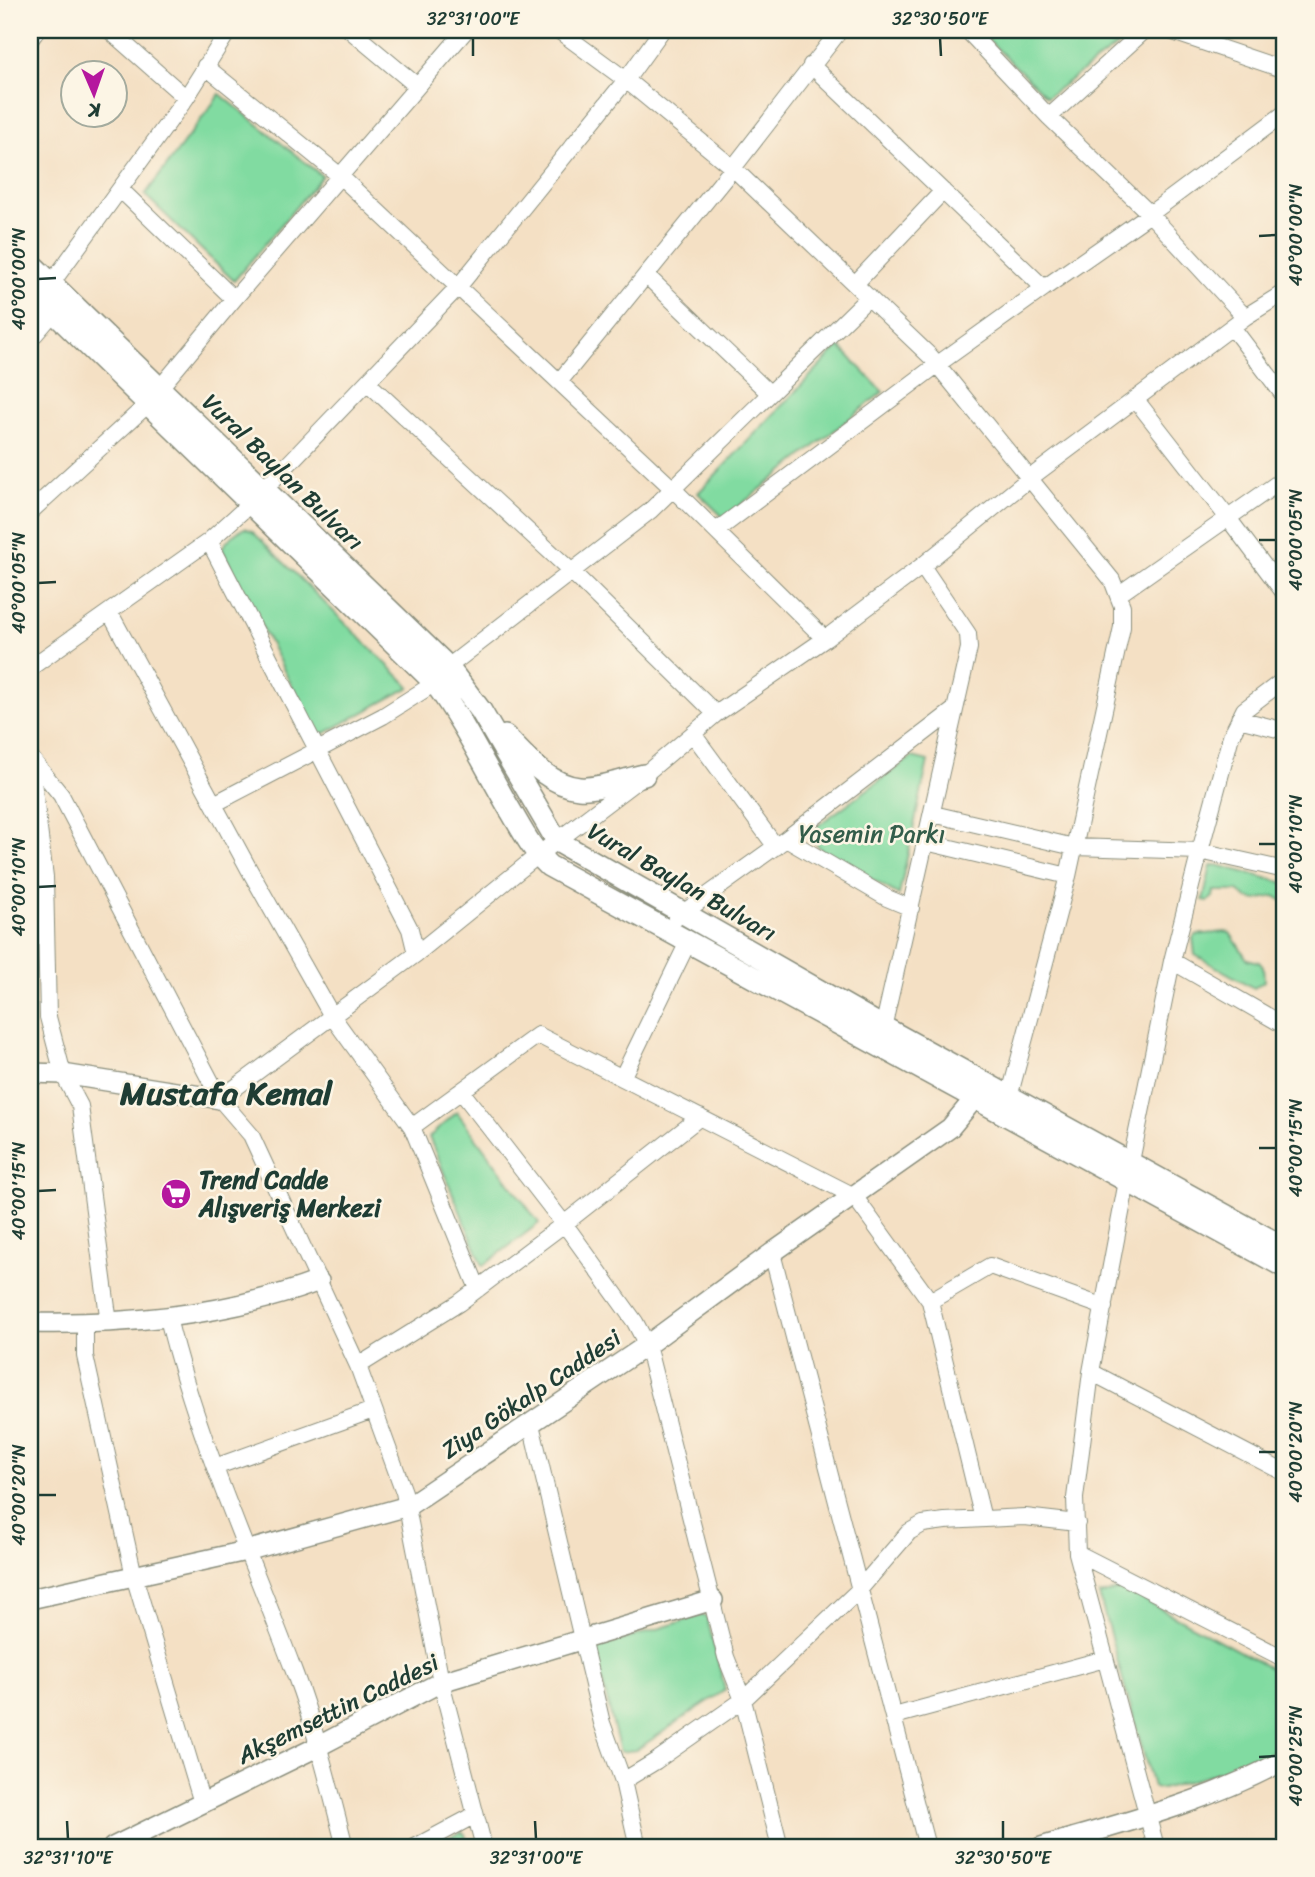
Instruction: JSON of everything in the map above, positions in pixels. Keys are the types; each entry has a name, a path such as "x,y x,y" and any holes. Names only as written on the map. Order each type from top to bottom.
{"main road":[{"name":"Vural Baylan Bulvarı","path":"30,263 153,397"},
{"name":"Vural Baylan Bulvarı","path":"30,289 153,397 481,711 558,841 682,913 881,1036"},
{"name":"Vural Baylan Bulvarı","path":"441,675 458,715 494,783 537,856 549,866 688,942 881,1036 1128,1172 1285,1267"},
{"path":"481,711 540,770 559,782 580,788 644,775"},
{"name":"Vural Baylan Bulvarı","path":"1128,1172 1285,1248"}],"street":[{"path":"30,40 37,30"},
{"path":"109,30 186,98"},
{"path":"51,284 186,98 229,30"},
{"path":"350,30 417,86"},
{"path":"30,512 153,397 339,175 466,30"},
{"path":"558,30 626,80 733,168 938,364 1112,580 1122,606 1122,627 1068,876 1007,1105"},
{"path":"30,668 209,541 257,497 459,286 626,80 662,30"},
{"path":"559,382 733,168 840,30"},
{"path":"967,30 1049,117 1150,214 1239,322 1285,397"},
{"path":"1049,117 1145,30"},
{"path":"1167,30 1285,70"},
{"path":"811,65 1044,288"},
{"path":"205,66 339,175 673,489 825,639"},
{"path":"716,531 938,364 1150,214 1285,113"},
{"path":"121,190 234,299"},
{"path":"855,284 943,191"},
{"path":"646,275 769,393"},
{"path":"30,1073 64,1074 220,1099 416,954 537,856 644,775 716,714 825,639 922,566 1030,478 1239,322 1285,292"},
{"path":"214,804 383,716 441,675 571,570 650,511 869,297"},
{"path":"30,340 54,312"},
{"path":"368,383 571,570 716,714"},
{"path":"1136,400 1285,594"},
{"path":"1118,595 1285,478"},
{"path":"209,541 410,929 416,954"},
{"path":"881,1036 969,648 968,634 922,566"},
{"path":"110,612 332,1016 412,1127 478,1289"},
{"path":"1156,1847 1077,1553 1075,1498 1091,1372 1128,1172 1172,961 1200,851 1231,736 1239,719 1244,710 1285,678"},
{"path":"662,928 781,842 954,710"},
{"path":"1239,719 1285,730"},
{"path":"693,734 781,842 911,908"},
{"path":"30,758 45,877 47,1017 64,1074 80,1106 109,1323"},
{"path":"30,758 61,795 220,1099 251,1135 358,1366 408,1506 441,1682 484,1847"},
{"path":"933,814 1074,847 1200,851 1285,870"},
{"path":"926,842 1068,876"},
{"path":"622,1078 688,942"},
{"path":"1172,961 1285,1026"},
{"path":"412,1127 538,1035 854,1196 930,1301 983,1519"},
{"path":"461,1091 564,1224 635,1322 648,1345 726,1657 743,1700 780,1847"},
{"name":"Ziya Gökalp Caddesi","path":"30,1599 246,1551 408,1506 648,1345 772,1253 950,1128 981,1091"},
{"path":"358,1366 459,1303 700,1117"},
{"path":"772,1253 927,1847"},
{"path":"930,1301 990,1266 1104,1307"},
{"path":"30,1323 85,1324 168,1318 283,1295 319,1281"},
{"path":"168,1318 177,1357 215,1467 295,1676 345,1847"},
{"path":"85,1324 85,1356 134,1576 202,1803"},
{"path":"1091,1372 1285,1472"},
{"path":"215,1467 373,1409"},
{"path":"531,1424 581,1640 602,1723 623,1781 638,1847"},
{"path":"623,1781 743,1700 859,1590 909,1532 923,1524 1025,1517 1077,1523"},
{"path":"1077,1553 1285,1659"},
{"name":"Akşemsettin Caddesi","path":"113,1847 317,1747 441,1682 713,1600"},
{"path":"894,1716 1104,1659"},
{"path":"1041,1847 1147,1816 1244,1781 1281,1759"},
{"path":"415,1847 475,1815"}],"green space":[{"path":"978,30 1131,30 1129,37 1047,97"},
{"path":"220,94 322,176 234,281 145,195"},
{"path":"839,346 883,392 724,518 698,493"},
{"path":"245,528 252,531 410,687 318,737 222,549 238,531"},
{"name":"Yasemin Parkı","path":"912,757 928,761 899,895 820,849 809,832"},
{"path":"1217,865 1285,883 1285,902 1275,896 1255,900 1238,891 1214,891 1213,897 1208,901 1203,900 1211,866"},
{"path":"1230,933 1247,959 1259,962 1263,967 1264,981 1254,988 1195,955 1193,938 1196,935"},
{"path":"457,1112 539,1223 483,1266 429,1137"},
{"path":"1124,1589 1285,1676 1282,1734 1270,1753 1260,1760 1162,1789 1153,1787 1099,1595"},
{"path":"702,1615 707,1618 725,1690 636,1750 620,1752 594,1649"},
{"path":"461,1832 465,1834 468,1847 430,1847"}],"place":[{"name":"Trend Cadde Alışveriş Merkezi","path":"176,1194"}],"district":[{"name":"Mustafa Kemal","path":"226,1093"}]}
